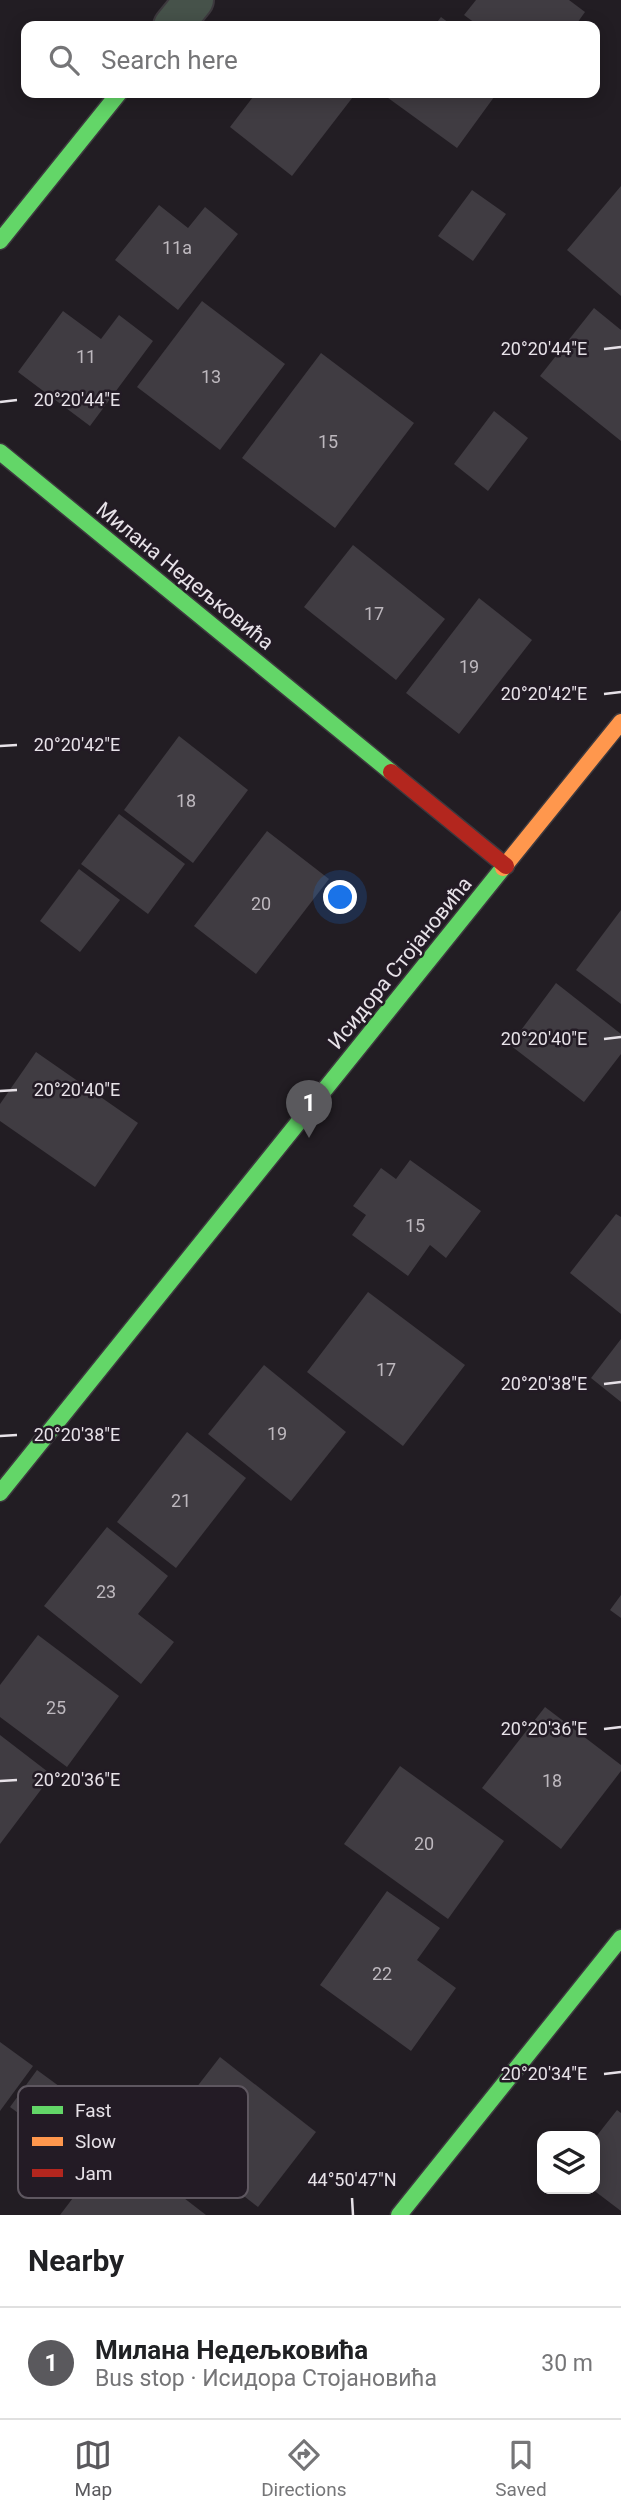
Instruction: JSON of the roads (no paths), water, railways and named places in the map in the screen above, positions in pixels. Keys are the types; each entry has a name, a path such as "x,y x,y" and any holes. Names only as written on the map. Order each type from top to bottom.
{"street":[{"path":"177,21 194,0"},
{"path":"0,241 116,98"},
{"name":"Милана Недељковића","path":"0,452 506,866"},
{"name":"Исидора Стојановића","path":"0,1493 621,722"},
{"path":"400,2215 621,1938"}],"place":[{"name":"Милана Недељковића","path":"309,1138"}]}
